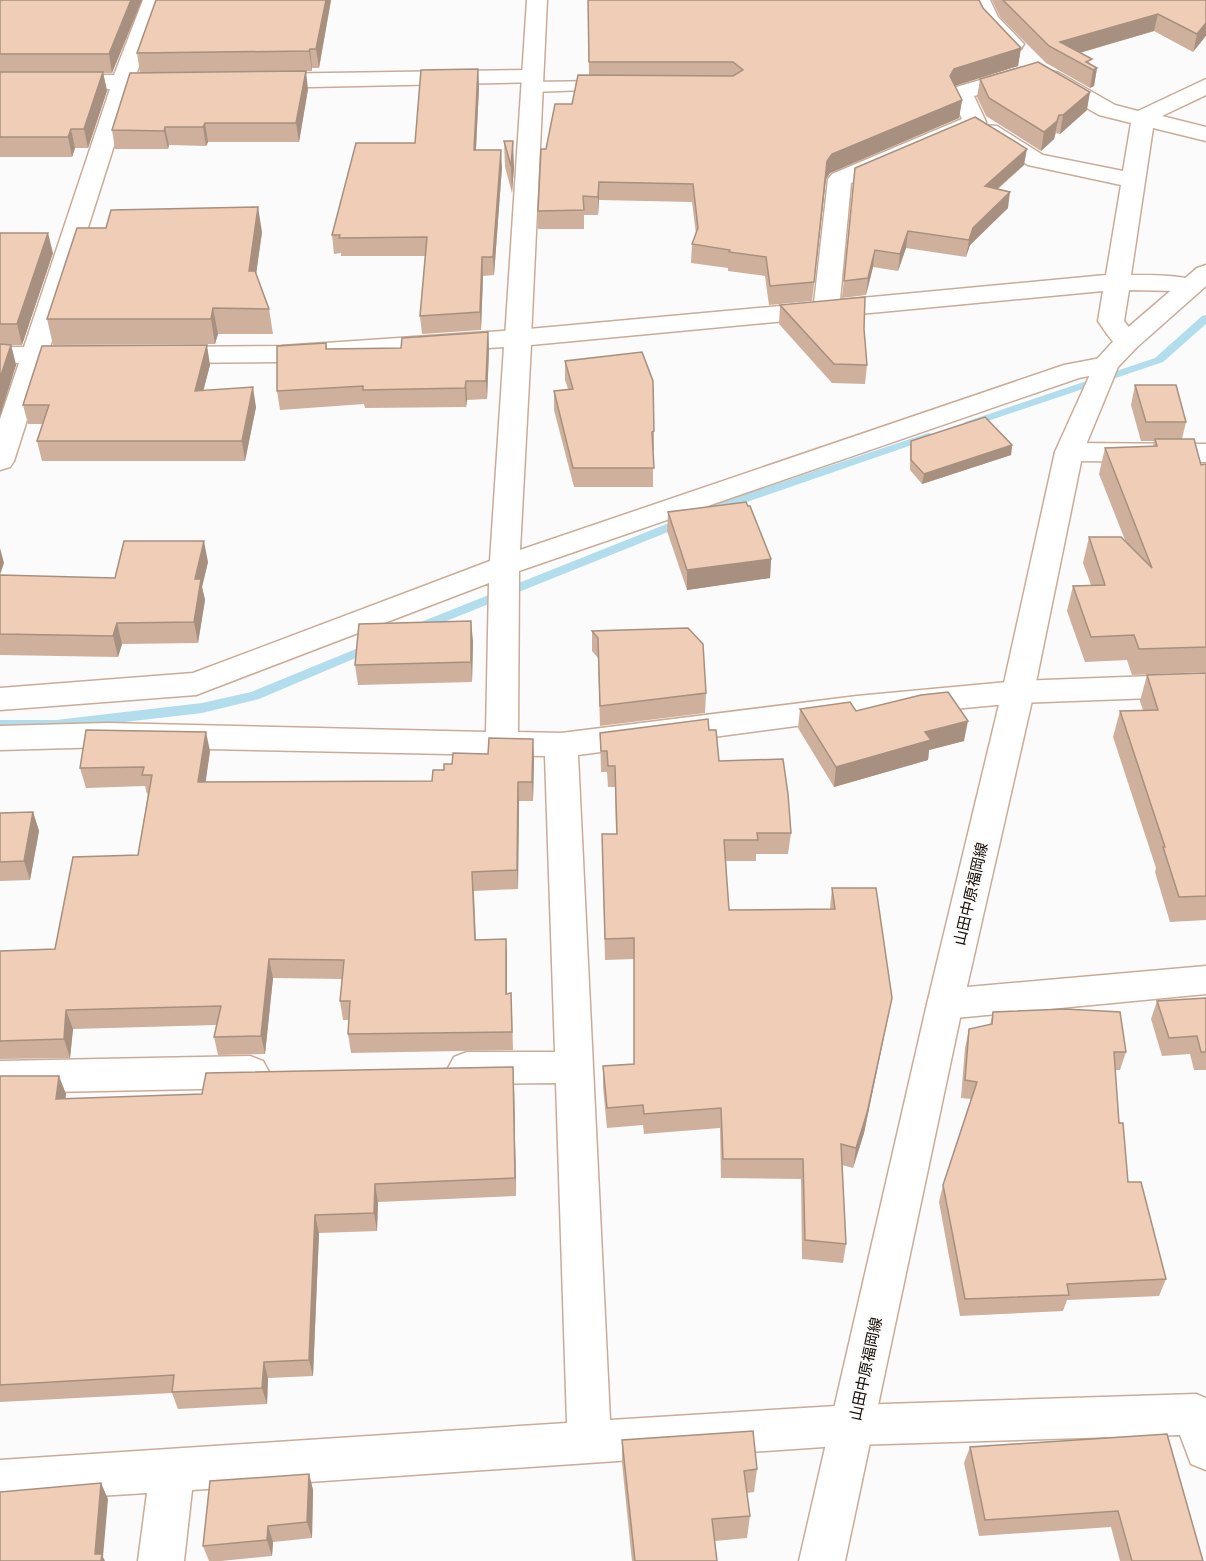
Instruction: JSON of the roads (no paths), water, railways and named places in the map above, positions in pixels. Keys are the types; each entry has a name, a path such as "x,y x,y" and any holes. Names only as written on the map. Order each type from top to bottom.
{"street":[{"path":"0,461 123,82 153,0"},
{"path":"502,746 504,566 537,0"},
{"path":"980,0 989,20 1037,70 1107,110 1206,134"},
{"path":"1037,70 961,93 975,122 1036,160 1132,180"},
{"path":"0,81 193,81"},
{"path":"240,81 532,82"},
{"path":"1143,117 1206,86"},
{"path":"1127,342 1111,321 1143,117"},
{"path":"826,309 840,179 975,122"},
{"path":"140,355 282,354 518,338 1116,282 1178,283 1199,280"},
{"name":"山田中原福岡線","path":"822,1561 945,1004 1018,692 1069,452 1100,379 1127,342 1199,280"},
{"path":"0,355 105,355"},
{"path":"0,699 196,684 504,566 1073,371 1100,379"},
{"path":"1069,452 1206,453"},
{"path":"0,738 108,735 502,746 561,745 857,707 1018,692 1206,685"},
{"path":"561,745 589,1441"},
{"path":"945,1004 1206,980"},
{"path":"430,1069 573,1066"},
{"path":"0,1077 286,1072"},
{"path":"0,1481 853,1425 1203,1425"},
{"path":"161,1561 172,1470"}],"lane":[{"path":"532,82 624,86"}],"waterway":[{"path":"969,424 1159,360 1206,318"},
{"path":"708,511 928,436"},
{"path":"415,629 684,521"},
{"path":"0,725 56,725 202,708 254,696 373,646"}]}
